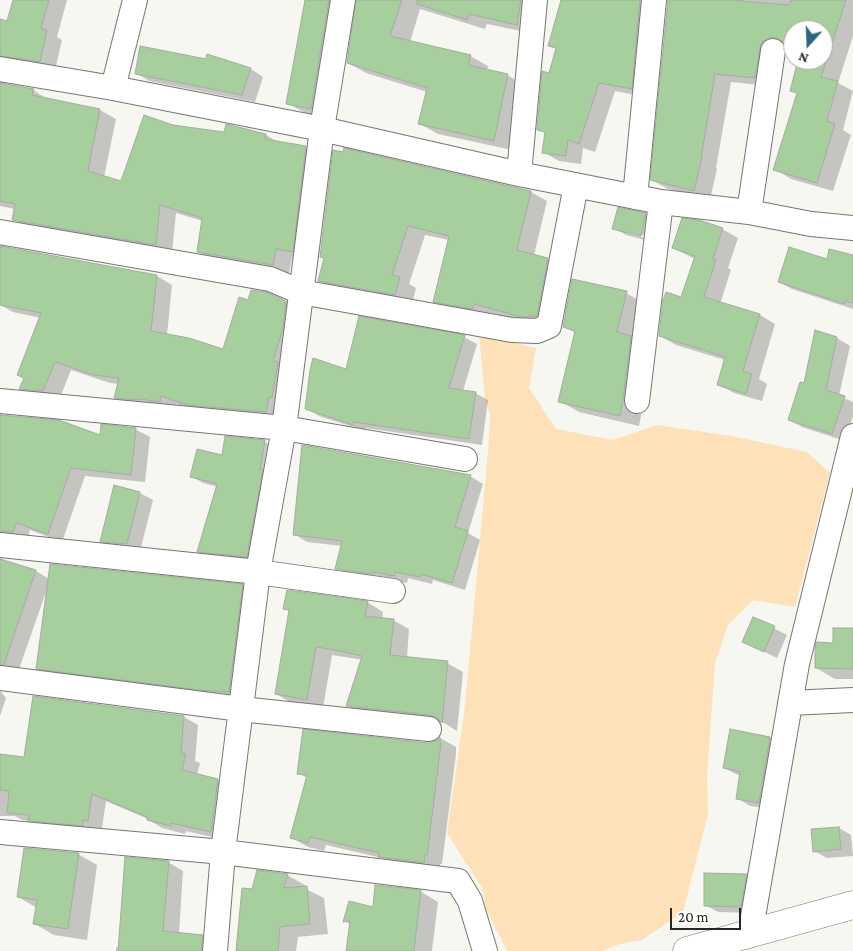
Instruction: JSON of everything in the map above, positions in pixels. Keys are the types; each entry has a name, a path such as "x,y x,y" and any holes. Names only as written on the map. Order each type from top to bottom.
{"main road":[{"path":"687,951 853,905"}],"street":[{"path":"113,88 135,0"},
{"path":"216,951 222,852 258,572 284,428 322,129 343,0"},
{"path":"519,174 535,0"},
{"path":"634,197 654,0"},
{"path":"749,212 773,51"},
{"path":"0,68 322,129 519,174 634,197 749,212 811,224 853,228"},
{"path":"0,232 270,279 301,292 512,330 537,331 549,326 576,185"},
{"path":"637,401 661,202"},
{"path":"0,401 284,428 465,459"},
{"path":"750,934 797,664 853,436"},
{"path":"0,546 258,572 393,591"},
{"path":"0,678 241,709 429,728"},
{"path":"790,703 853,700"},
{"path":"0,832 222,852 458,882 470,901 485,951"}],"shaded area":[{"path":"479,335 536,348 529,388 556,429 613,440 657,425 731,436 807,452 830,473 795,607 753,600 728,625 715,663 707,776 708,814 683,912 642,940 620,944 602,951 507,951 486,909 482,888 447,833 465,706 489,440 490,415 485,398"}],"building":[{"path":"13,0 49,0 41,28 47,30 40,62 0,56 0,19 7,21"},
{"path":"305,0 329,0 311,109 286,104"},
{"path":"356,0 402,0 390,36 471,55 468,65 508,74 494,141 418,124 427,88 347,63"},
{"path":"417,0 521,0 517,25 469,14 467,20 417,4"},
{"path":"561,0 640,0 632,89 599,83 579,144 568,140 566,156 542,153 545,132 537,130 542,71 549,73 556,48 548,46"},
{"path":"668,0 732,0 789,5 791,0 846,0 833,40 833,20 783,20 783,42 776,38 768,38 761,43 755,78 715,74 702,158 694,191 650,180"},
{"path":"140,46 206,59 207,54 251,68 242,95 135,74"},
{"path":"795,70 823,70 821,77 838,81 827,121 835,124 817,183 773,170 797,93 790,91"},
{"path":"0,83 34,89 32,95 100,109 88,171 121,181 144,115 173,125 224,132 226,124 266,134 265,139 306,146 293,252 276,249 273,265 197,252 202,218 160,205 156,245 12,220 15,204 0,201"},
{"path":"344,148 531,191 517,250 548,258 537,316 521,317 474,304 473,309 433,302 449,236 408,226 392,275 400,277 395,295 318,281 324,258 320,257 333,150 343,152"},
{"path":"618,207 646,213 641,236 612,229"},
{"path":"682,218 699,220 723,228 713,259 716,260 704,297 760,314 743,371 752,374 746,394 717,385 725,357 659,336 663,300 666,292 681,297 695,256 672,248"},
{"path":"0,246 157,275 151,331 189,338 223,349 239,297 248,300 251,290 266,292 286,301 283,328 273,361 278,362 272,398 269,397 266,412 187,405 161,396 160,402 114,398 119,378 93,375 55,362 43,391 19,389 24,378 17,375 41,313 0,305"},
{"path":"789,247 827,259 829,249 853,255 853,303 845,301 844,304 778,282"},
{"path":"572,279 627,291 617,332 631,336 620,416 558,402 575,331 563,327"},
{"path":"359,316 465,335 449,388 476,392 469,439 353,422 353,425 305,409 313,358 346,369"},
{"path":"815,330 837,337 826,390 845,396 832,434 788,420 800,382 804,383"},
{"path":"0,415 59,420 100,435 101,424 136,428 131,475 71,468 48,534 16,523 13,532 0,531"},
{"path":"225,436 265,440 260,469 263,469 247,557 197,552 217,484 190,477 197,449 222,455"},
{"path":"302,445 471,475 455,527 468,531 452,583 420,574 420,577 395,572 394,576 335,569 342,541 293,535"},
{"path":"114,485 140,492 127,544 100,542"},
{"path":"0,559 36,570 4,665 0,665"},
{"path":"50,564 243,584 229,692 199,690 36,669"},
{"path":"287,590 368,601 365,616 394,619 390,655 448,661 442,723 430,715 346,706 362,656 340,651 316,647 307,700 275,694 289,610 283,609"},
{"path":"753,617 775,626 764,652 742,642"},
{"path":"833,628 853,628 853,669 815,668 816,642 833,643"},
{"path":"33,696 184,716 181,753 186,754 182,770 218,779 211,832 147,820 147,817 92,794 88,821 83,820 83,826 28,821 29,815 7,813 9,791 0,790 0,754 24,757"},
{"path":"303,729 428,743 440,737 441,743 427,856 425,855 424,863 378,857 379,853 310,837 308,843 290,838 307,775 297,774"},
{"path":"730,729 770,737 759,803 736,799 740,772 723,768"},
{"path":"839,827 841,849 813,852 811,829"},
{"path":"24,848 79,853 68,929 33,924 37,900 17,897"},
{"path":"125,857 169,861 163,931 203,935 201,951 118,951"},
{"path":"257,870 288,874 284,888 307,886 310,924 280,927 278,951 236,951 242,888 252,889"},
{"path":"704,873 747,874 741,907 704,906"},
{"path":"375,885 421,890 414,951 346,951 350,921 343,922 349,901 373,907"}]}
